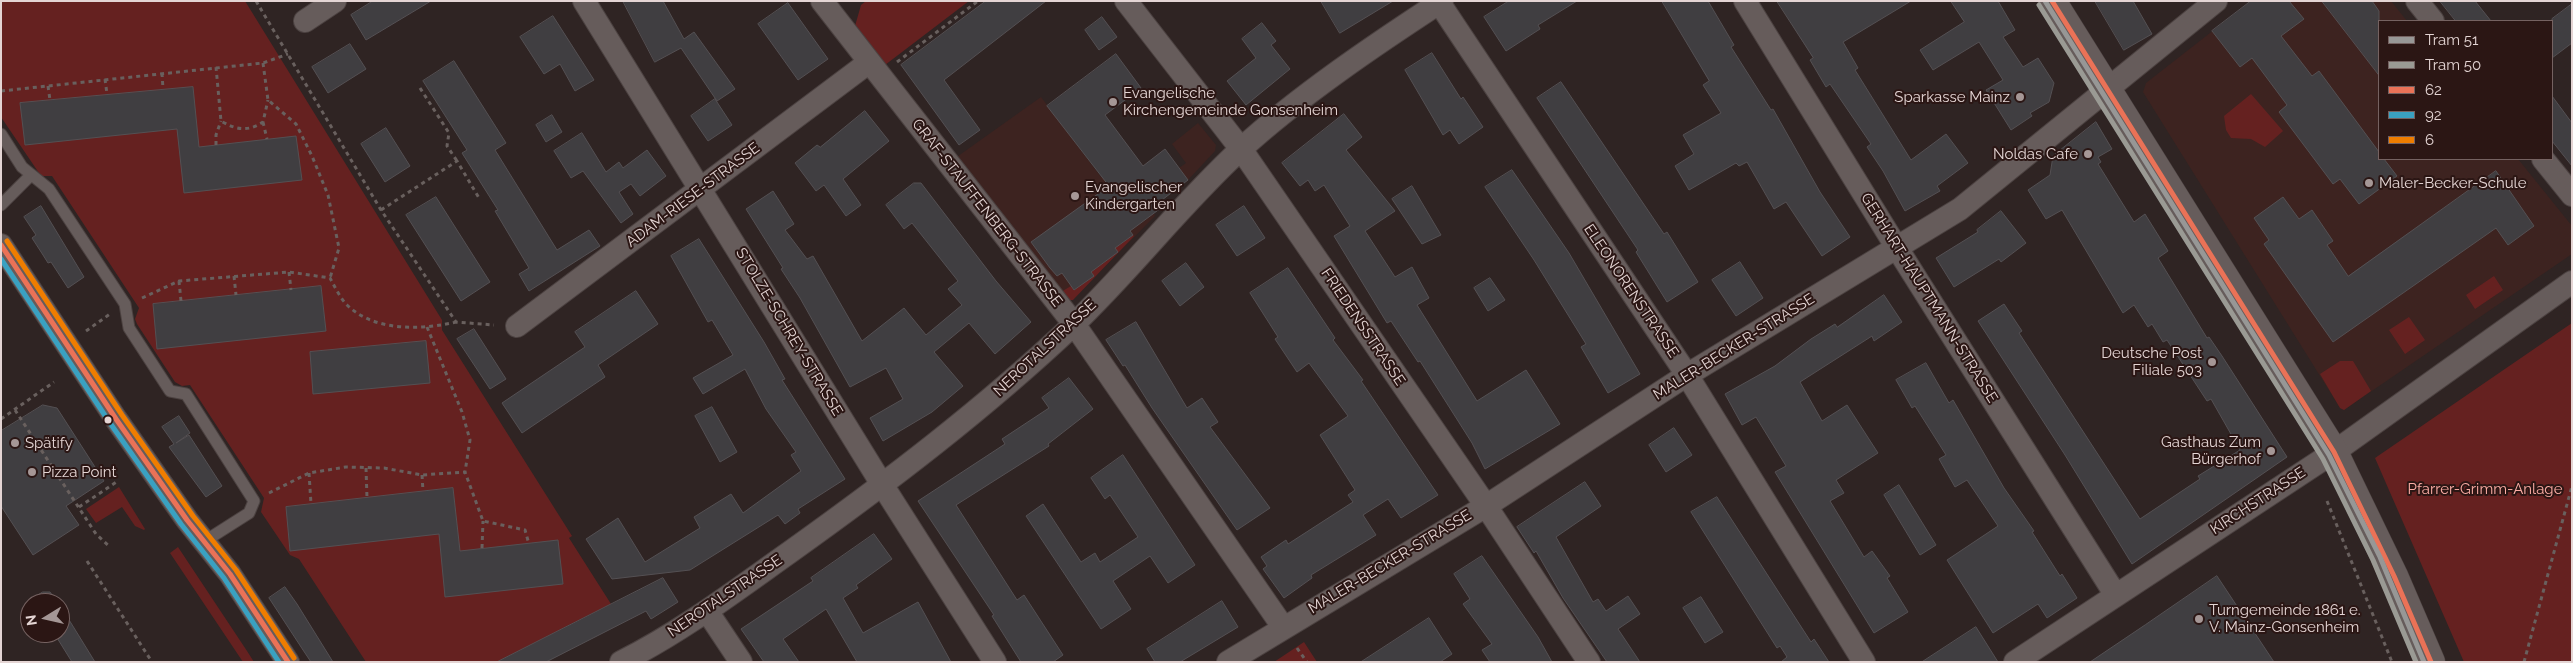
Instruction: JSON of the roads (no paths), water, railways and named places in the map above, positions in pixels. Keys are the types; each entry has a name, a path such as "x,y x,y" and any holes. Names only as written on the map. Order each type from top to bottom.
{"main road":[{"path":"2052,1 2107,89 2323,459 2394,576 2431,662"}],"street":[{"path":"305,21 336,1"},
{"name":"STOLZE-SCHREY-STRASSE","path":"584,1 883,486 995,662"},
{"name":"FRIEDENSSTRASSE","path":"1126,1 1241,149 1486,506 1589,662"},
{"name":"GERHART-HAUPTMANN-STRASSE","path":"1745,1 1897,248 2115,594"},
{"name":"MALER-BECKER-STRASSE","path":"1228,662 1486,506 1687,375 1960,209 2216,1"},
{"path":"2417,1 2432,20"},
{"name":"NEROTALSTRASSE","path":"621,662 644,650 706,611 883,486 999,393 1074,324 1241,149 1321,85 1440,2"},
{"name":"ELEONORENSTRASSE","path":"1440,2 1687,375 1864,662"},
{"name":"GRAF-STAUFFENBERG-STRASSE","path":"829,4 873,70 1074,324 1283,627"},
{"name":"ADAM-RIESE-STRASSE","path":"517,326 701,188 873,70"},
{"path":"2544,160 2572,195"},
{"path":"1,245 116,419 187,520 205,541 288,662"},
{"name":"KIRCHSTRASSE","path":"2014,662 2323,459 2572,282"},
{"path":"706,611 741,662"}],"lane":[{"path":"1,134 22,167 49,189 124,304 129,328 170,391 186,394 254,501 249,513 205,541"},
{"path":"1,205 31,175"}],"tram line":[{"name":"51","path":"2045,1 2329,455 2380,557 2424,662"},
{"name":"50","path":"2039,5 2323,459 2373,560 2416,662"}],"place":[{"name":"Sparkasse Mainz","path":"2020,97"},
{"name":"Evangelische Kirchengemeinde Gonsenheim","path":"1113,102"},
{"name":"Noldas Cafe","path":"2088,154"},
{"name":"Maler-Becker-Schule","path":"2369,183"},
{"name":"Evangelischer Kindergarten","path":"1075,196"},
{"name":"Deutsche Post Filiale 503","path":"2212,362"},
{"name":"Spätify","path":"15,443"},
{"name":"Gasthaus Zum Bürgerhof","path":"2271,451"},
{"name":"Pizza Point","path":"32,472"},
{"name":"Turngemeinde 1861 e. V. Mainz-Gonsenheim","path":"2199,619"}],"park label":[{"name":"Pfarrer-Grimm-Anlage","path":"2485,489"}]}
